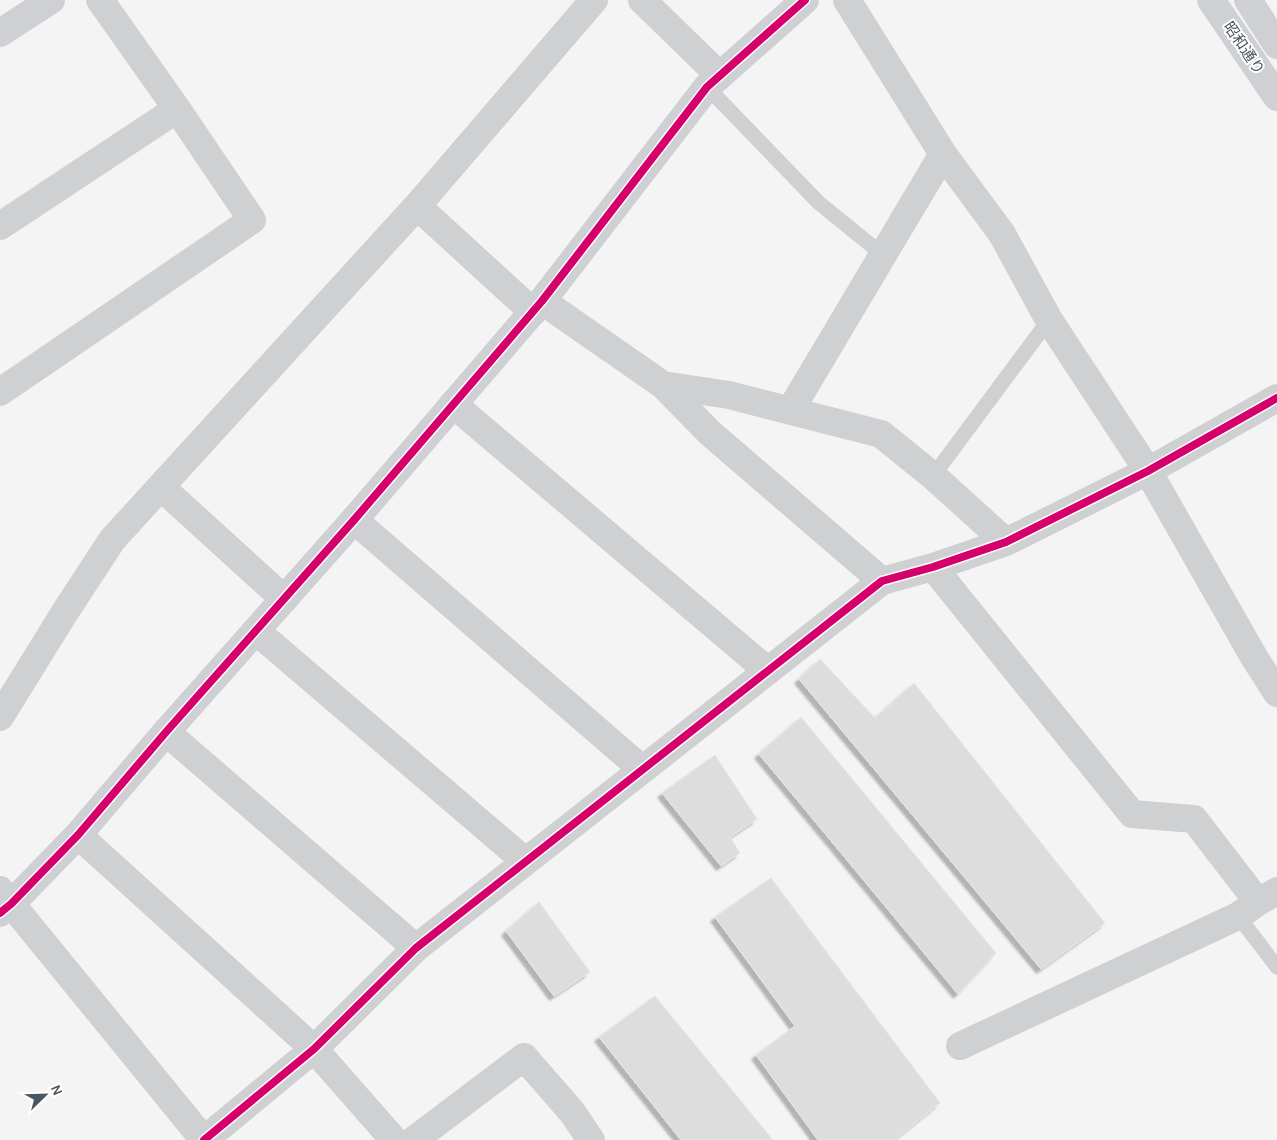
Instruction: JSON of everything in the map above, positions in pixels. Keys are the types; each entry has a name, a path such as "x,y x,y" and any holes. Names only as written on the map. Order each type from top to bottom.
{"street":[{"path":"0,33 51,0"},
{"path":"0,392 252,220 100,0"},
{"path":"5,696 65,612 112,540 417,206 594,0"},
{"path":"642,0 713,81"},
{"path":"806,0 713,81 538,307 78,835 4,902 204,1140 314,1049 416,948 882,581 933,567 1006,542 1148,472 1277,398"},
{"path":"847,0 943,154 1002,234 1048,320 1148,472 1269,665 1277,693"},
{"name":"昭和通り","path":"1212,0 1277,96"},
{"name":"昭和通り","path":"1248,0 1277,45"},
{"path":"0,226 177,109"},
{"path":"790,411 943,154"},
{"path":"417,206 538,307 663,385 710,433 882,581"},
{"path":"663,385 729,395 881,434 933,476 1006,542"},
{"path":"453,404 768,671"},
{"path":"161,487 284,599"},
{"path":"354,520 642,769"},
{"path":"933,567 1132,814 1194,819 1257,903 960,1046"},
{"path":"256,632 525,861"},
{"path":"166,732 416,948"},
{"path":"78,835 314,1049 394,1140"},
{"path":"414,1140 524,1057 572,1112 591,1140"}],"lane":[{"path":"713,81 819,203 882,254"},
{"path":"933,476 1048,320"},
{"path":"1257,903 1277,967"}],"building":[{"path":"820,659 875,718 914,683 1105,923 1041,969 799,679"},
{"path":"801,717 996,953 958,994 759,754"},
{"path":"715,755 757,819 730,837 740,853 721,866 662,793"},
{"path":"771,878 940,1103 894,1140 818,1140 756,1055 795,1026 715,917"},
{"path":"539,902 590,972 554,996 506,931"},
{"path":"655,996 773,1140 681,1140 599,1037"}],"cycle path":[{"path":"0,913 78,835 166,732 354,520 542,301 707,87 805,0"},
{"path":"204,1140 314,1049 416,948 882,581 933,567 1006,542 1148,471 1277,398"}]}
